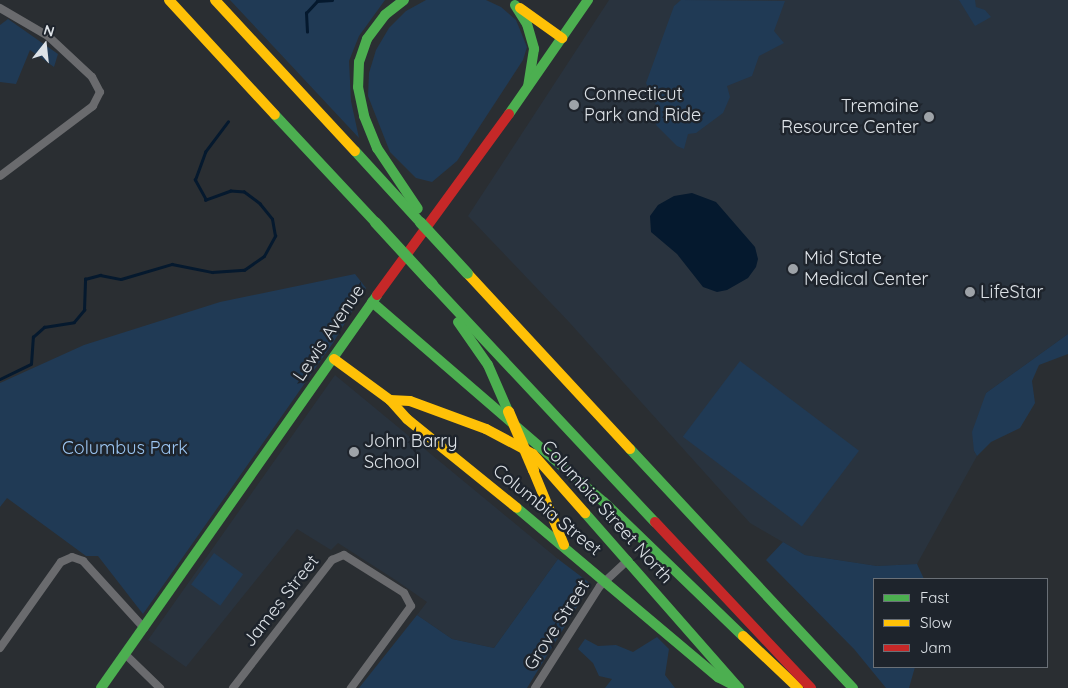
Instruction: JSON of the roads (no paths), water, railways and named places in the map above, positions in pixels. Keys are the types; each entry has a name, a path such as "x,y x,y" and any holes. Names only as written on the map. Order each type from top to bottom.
{"main road":[{"path":"169,0 434,288 811,688"},
{"path":"214,0 398,191 417,207 420,222 853,688"},
{"path":"398,191 368,127 361,105 358,76 362,52 370,34 385,15 404,0"},
{"name":"Lewis Avenue","path":"101,688 334,359 372,302 588,0"},
{"path":"511,3 562,38"},
{"path":"511,3 527,24 534,49 528,86"},
{"path":"434,288 481,353 508,410 564,546"},
{"path":"372,302 597,495 798,688"},
{"name":"Columbia Street","path":"334,359 390,400 408,420 605,579 721,679 738,688"},
{"name":"Columbia Street North","path":"390,400 410,401 523,447 543,464 738,688"}],"street":[{"path":"0,8 48,36 92,76 100,92 93,106 0,176"},
{"name":"James Street","path":"233,688 338,556 350,557 410,600 408,613 351,688"},
{"path":"0,648 60,562 72,557 84,561 144,628"},
{"name":"Grove Street","path":"534,688 605,579 628,560"},
{"path":"125,654 160,688"}],"waterway":[{"path":"307,32 306,13 317,1 332,0"},
{"path":"0,379 31,364 33,337 44,327 74,322 84,310 85,279 100,275 121,279 172,264 212,272 244,270 264,256 275,236 272,219 260,204 244,192 231,191 206,200 195,180 205,152 228,122"}],"place":[{"name":"Connecticut Park and Ride","path":"574,105"},
{"name":"Tremaine Resource Center","path":"929,117"},
{"name":"Mid State Medical Center","path":"793,269"},
{"name":"LifeStar","path":"970,292"},
{"name":"John Barry School","path":"354,452"}],"park label":[{"name":"Columbus Park","path":"125,448"}]}
